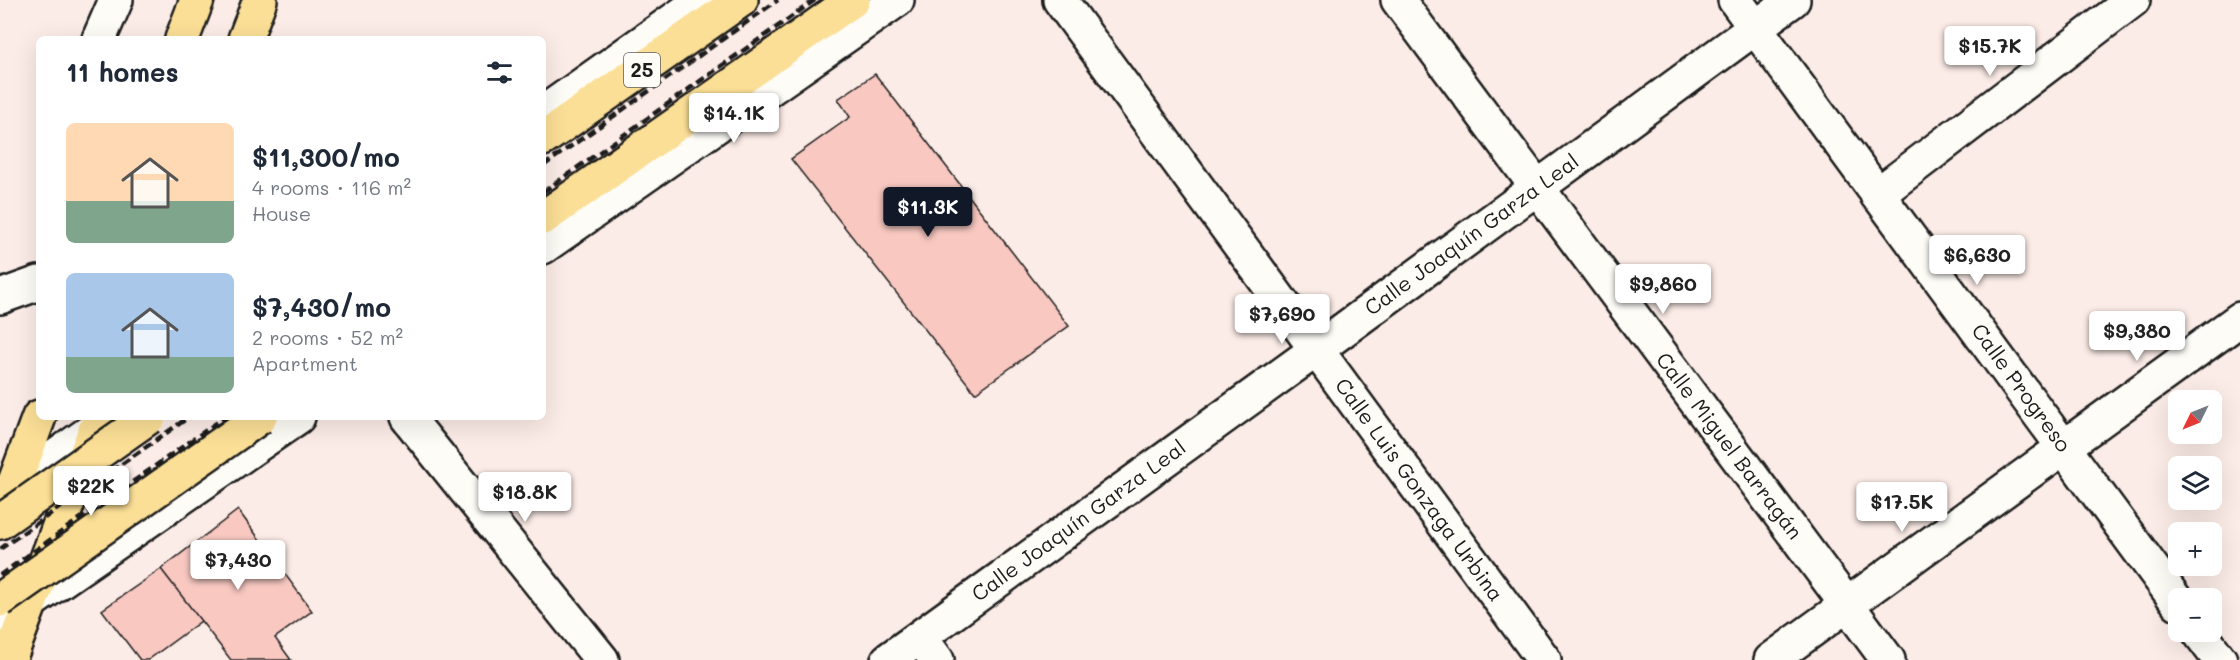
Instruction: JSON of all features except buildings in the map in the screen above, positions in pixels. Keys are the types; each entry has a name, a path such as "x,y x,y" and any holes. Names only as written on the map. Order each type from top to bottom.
{"main road":[{"path":"183,36 196,0"},
{"path":"246,36 260,0"},
{"name":"25","path":"546,137 741,0"},
{"path":"546,216 853,0"},
{"path":"0,522 7,491 38,420"},
{"path":"9,660 103,420"},
{"path":"0,522 145,420"},
{"path":"0,600 256,420"}],"street":[{"path":"100,36 116,0"},
{"name":"25","path":"546,111 702,0"},
{"path":"546,245 897,0"},
{"name":"Calle Luis Gonzaga Urbina","path":"1060,0 1544,660"},
{"name":"Calle Miguel Barragán","path":"1398,0 1888,660"},
{"name":"Calle Progreso","path":"1735,0 2168,589"},
{"name":"Calle Joaquín Garza Leal","path":"888,660 928,648 1317,350 1793,0"},
{"path":"1877,195 2133,0"},
{"path":"0,297 36,283"},
{"path":"1772,660 2063,446 2240,320"},
{"path":"7,491 103,420"},
{"path":"0,623 294,420"},
{"path":"409,420 602,660"},
{"path":"2206,642 2220,660"}],"railway":[{"path":"546,164 778,0"},
{"path":"546,190 815,0"},
{"path":"0,549 185,420"},
{"path":"0,575 221,420"}]}
